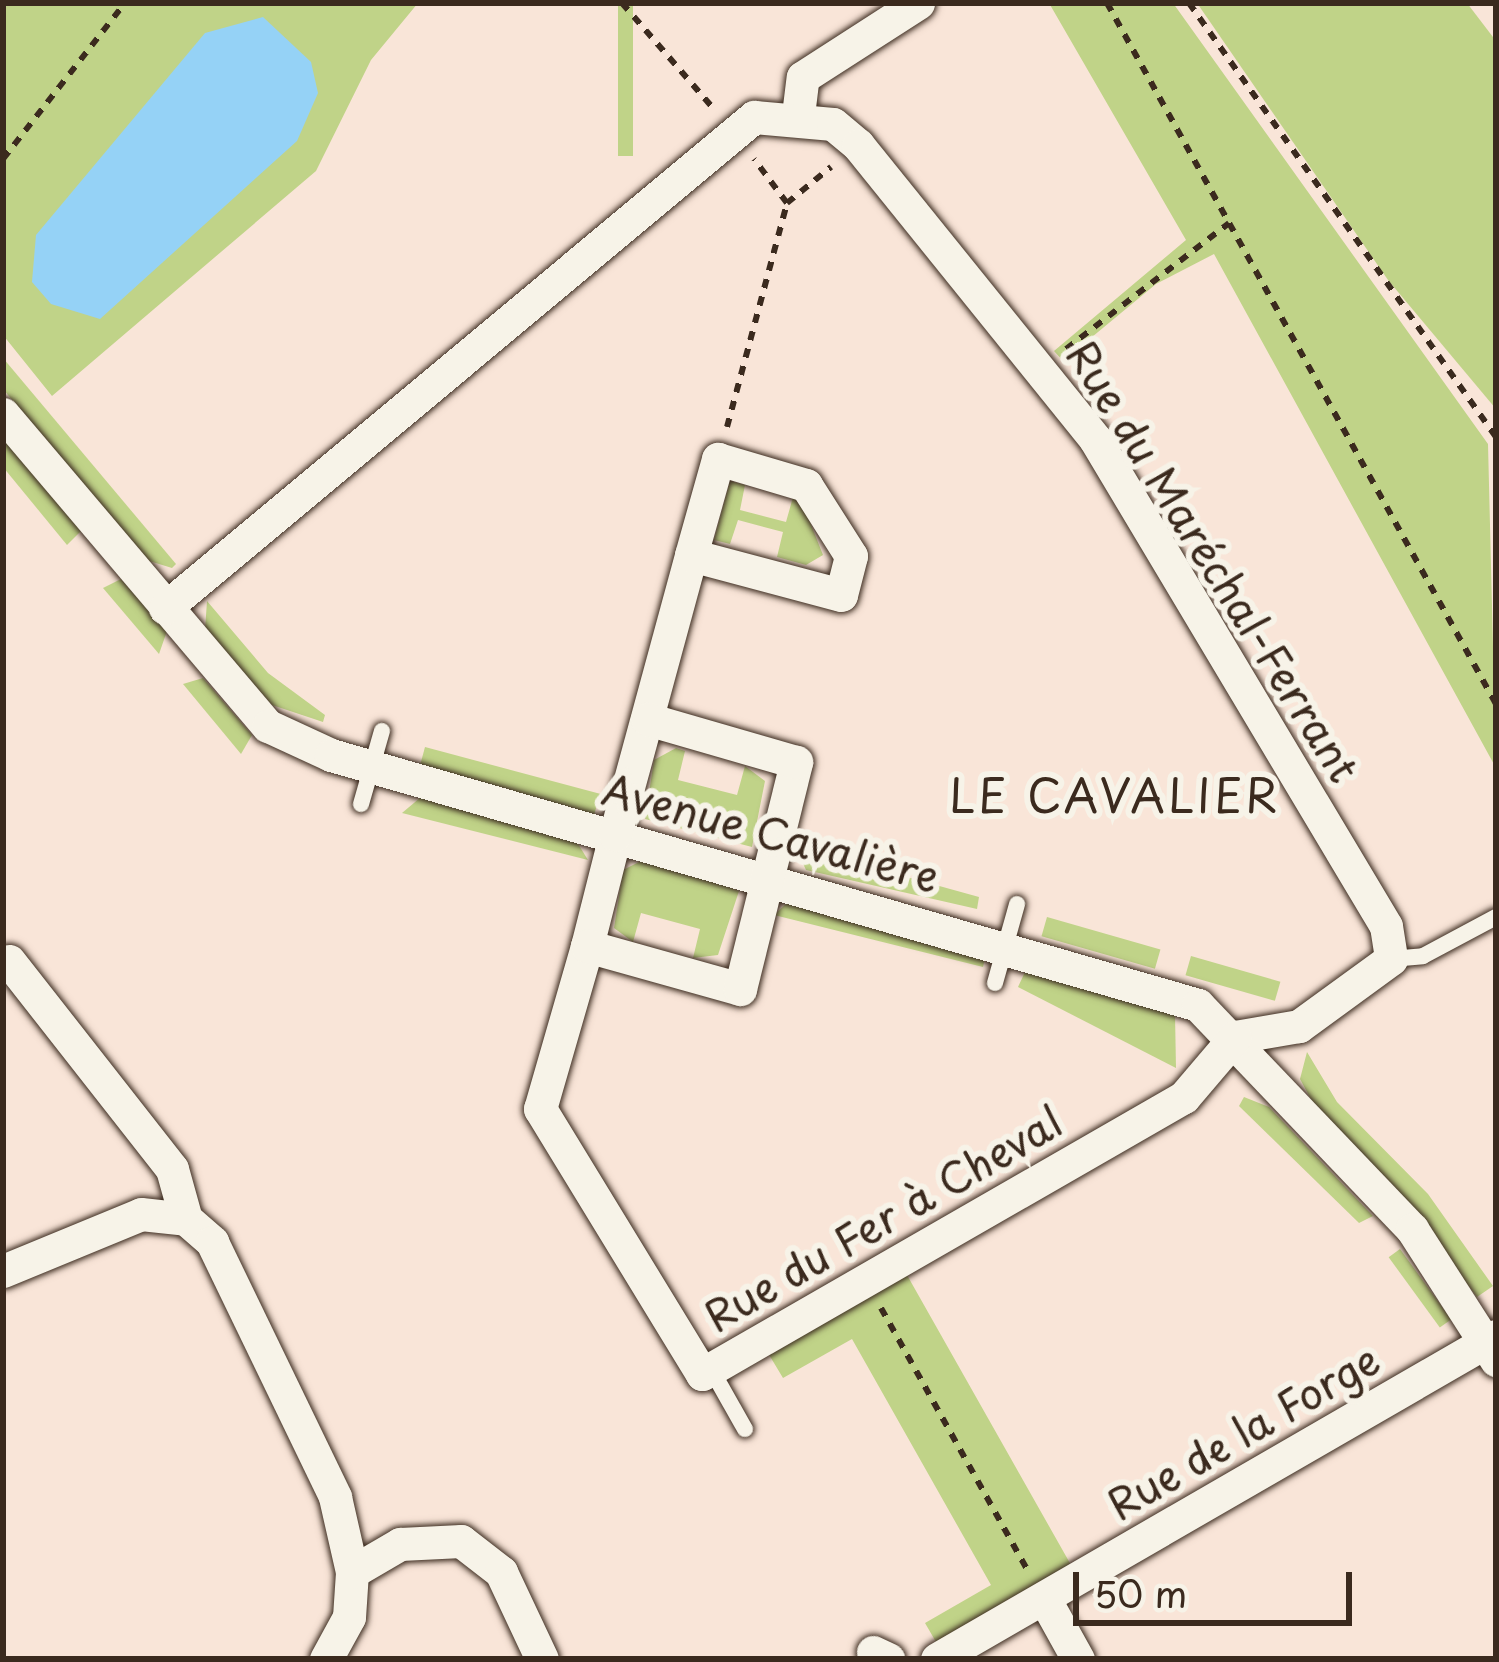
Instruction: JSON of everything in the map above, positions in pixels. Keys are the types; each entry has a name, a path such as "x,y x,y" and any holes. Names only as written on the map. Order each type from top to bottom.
{"street":[{"path":"165,608 730,129 798,115 802,77 919,3"},
{"name":"Rue du Maréchal-Ferrant","path":"798,115 858,145 1044,366 1386,926 1391,959"},
{"name":"Avenue Cavalière","path":"3,414 268,726 372,767 1138,980 1235,1036 1412,1229 1493,1346"},
{"path":"647,719 796,762 740,989 587,946 615,836 691,555 718,459 806,485 851,556 841,596 691,555"},
{"name":"Rue du Fer à Cheval","path":"587,946 541,1109 702,1374 1184,1097 1235,1036"},
{"path":"1235,1036 1299,1026 1391,959"},
{"path":"9,961 172,1168 186,1220 226,1262 335,1497 352,1572 349,1617 326,1659"},
{"path":"3,1271 115,1220 186,1220"},
{"name":"Rue de la Forge","path":"938,1659 1493,1346"},
{"path":"352,1572 400,1544 460,1541 501,1572 542,1659"},
{"path":"1043,1598 1078,1659"}],"lane":[{"path":"361,804 382,730"},
{"path":"995,983 1017,904"},
{"path":"1391,959 1424,956 1496,917"},
{"path":"711,1369 745,1429"}],"path":[{"path":"3,159 125,3"},
{"path":"622,3 788,203"},
{"path":"1107,3 1496,704"},
{"path":"1189,3 1496,437"},
{"path":"718,459 788,203 858,145"},
{"path":"1044,366 1228,223"},
{"path":"865,1280 1043,1598"}],"green space":[{"path":"3,3 418,3 371,60 316,171 52,396 3,335"},
{"path":"618,3 633,3 633,156 618,156"},
{"path":"1049,3 1173,3 1488,444 1496,768 1214,254 1156,284 1063,361 1054,351 1186,240"},
{"path":"1197,3 1467,3 1496,41 1496,409 1388,280"},
{"path":"3,358 176,564 172,568 146,560 3,389"},
{"path":"3,436 81,531 67,545 3,467"},
{"path":"730,481 745,485 740,510 786,522 793,497 802,502 823,555 806,565 777,557 783,532 738,520 730,544 714,540"},
{"path":"121,579 167,631 159,654 103,588"},
{"path":"207,601 268,673 325,715 323,722 272,705 205,630"},
{"path":"203,678 252,735 241,754 183,684"},
{"path":"425,747 600,794 594,814 420,767"},
{"path":"676,748 685,751 678,780 737,795 745,766 765,781 752,847 645,819 654,760"},
{"path":"421,797 575,839 588,860 402,813"},
{"path":"795,846 979,897 977,909 806,870"},
{"path":"647,858 739,891 718,955 693,958 700,929 641,913 633,942 614,928 623,870"},
{"path":"787,903 985,958 983,967 774,915"},
{"path":"1047,917 1160,950 1155,969 1041,936"},
{"path":"1191,956 1280,982 1275,1001 1185,975"},
{"path":"1025,972 1175,1014 1176,1068 1018,987"},
{"path":"1307,1052 1337,1102 1428,1194 1493,1286 1477,1297 1394,1186 1319,1114 1300,1079"},
{"path":"1244,1097 1269,1107 1373,1216 1359,1223 1239,1106"},
{"path":"1400,1249 1451,1319 1440,1328 1389,1257"},
{"path":"907,1275 1071,1565 936,1642 925,1623 991,1585 852,1339 783,1378 768,1353"}],"water":[{"path":"263,17 311,62 318,93 297,141 100,319 51,304 32,282 36,235 205,33"}],"district":[{"name":"LE CAVALIER","path":"1115,795"}]}
